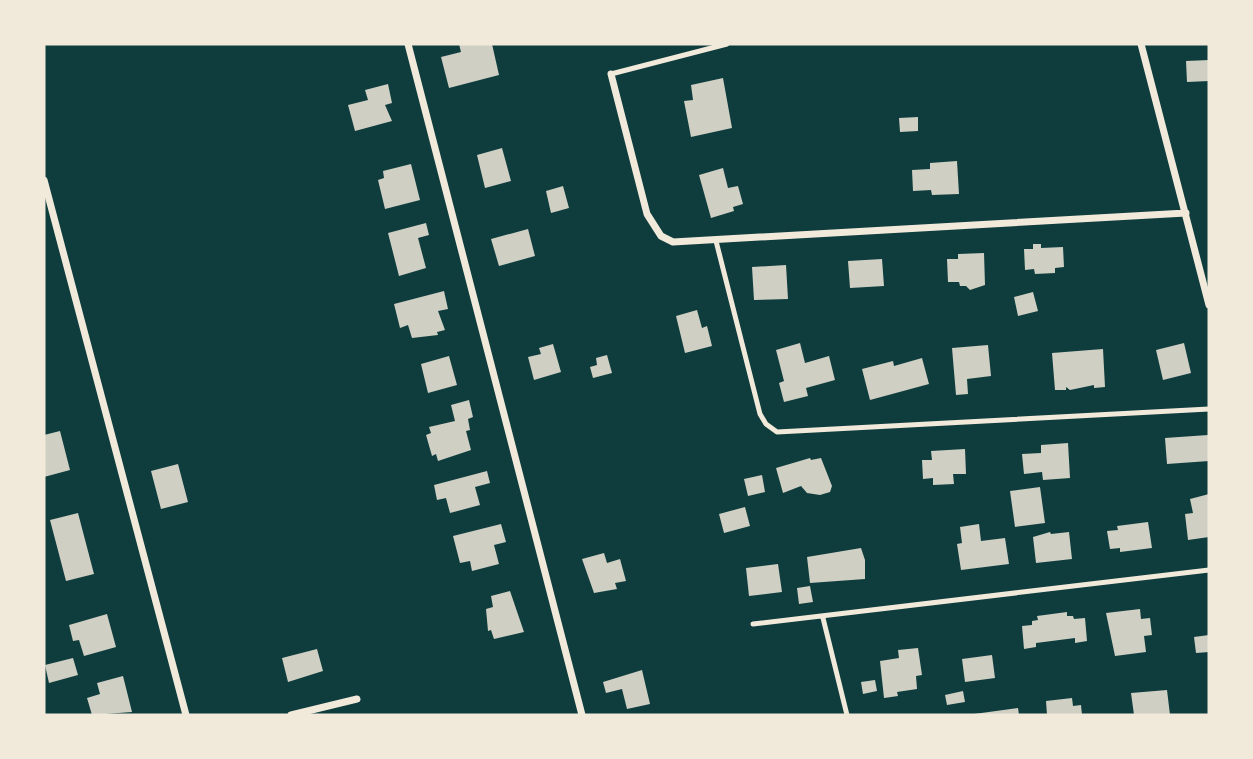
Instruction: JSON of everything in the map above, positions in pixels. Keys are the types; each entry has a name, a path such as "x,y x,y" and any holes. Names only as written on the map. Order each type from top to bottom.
{"street":[{"path":"408,44 582,715"},
{"path":"1141,44 1209,305"},
{"path":"611,74 653,227 673,242 1186,213"},
{"path":"44,180 186,715"},
{"path":"291,715 356,699"}],"lane":[{"path":"611,74 727,44"},
{"path":"716,241 761,414 766,424 777,432 1209,409"},
{"path":"753,624 823,618 1209,570"},
{"path":"823,618 847,715"}],"building":[{"path":"459,44 492,44 499,75 449,88 441,57 461,52"},
{"path":"1209,60 1209,81 1187,82 1186,61"},
{"path":"723,78 732,128 691,137 684,101 693,100 691,85"},
{"path":"388,84 392,103 385,105 392,121 355,131 348,105 368,100 365,90"},
{"path":"918,117 918,131 900,132 899,118"},
{"path":"502,148 511,181 485,188 477,155"},
{"path":"957,161 959,194 932,195 931,190 913,191 912,170 930,169 930,163"},
{"path":"411,164 420,200 385,209 378,180 384,178 383,171"},
{"path":"723,168 728,188 738,186 743,204 733,207 734,211 711,218 699,175"},
{"path":"563,186 569,208 551,213 546,191"},
{"path":"426,223 429,235 418,238 426,268 399,276 388,233"},
{"path":"528,229 535,256 499,266 491,239"},
{"path":"1033,244 1041,244 1041,248 1063,247 1064,267 1055,268 1055,273 1035,274 1034,269 1025,270 1024,249 1033,249"},
{"path":"984,253 985,285 970,290 966,286 960,286 959,282 948,282 947,259 958,259 958,254"},
{"path":"882,259 884,286 850,288 848,261"},
{"path":"786,265 788,299 754,300 752,267"},
{"path":"444,291 448,309 438,311 445,330 437,332 438,335 412,338 408,325 400,328 394,304"},
{"path":"1033,292 1038,311 1018,316 1014,297"},
{"path":"697,310 702,328 707,326 712,346 685,353 676,316"},
{"path":"800,343 805,363 829,356 835,380 806,388 808,396 784,402 779,383 784,381 776,350"},
{"path":"1184,343 1191,373 1163,380 1156,350"},
{"path":"553,344 561,372 534,380 528,357 541,354 539,348"},
{"path":"988,345 991,376 967,379 968,394 956,395 952,348"},
{"path":"1103,349 1105,387 1094,388 1094,385 1055,390 1052,353"},
{"path":"607,355 612,373 593,378 590,367 597,365 596,358"},
{"path":"449,356 457,385 428,393 421,364"},
{"path":"922,358 929,384 870,400 862,369 893,361 894,366"},
{"path":"469,400 473,417 468,419 470,430 466,431 471,450 438,461 436,454 432,456 426,435 431,433 429,427 455,421 451,405"},
{"path":"60,431 70,470 44,477 44,435"},
{"path":"1208,435 1209,461 1167,464 1165,438"},
{"path":"1068,443 1070,478 1043,480 1042,472 1024,474 1022,454 1041,453 1041,445"},
{"path":"965,449 966,474 953,474 954,484 933,485 933,478 923,479 922,460 932,460 931,451"},
{"path":"810,458 821,458 832,486 830,492 820,495 807,493 801,486 783,493 776,468"},
{"path":"178,464 188,502 161,509 151,471"},
{"path":"487,471 490,483 475,487 480,505 450,513 446,498 437,500 434,485"},
{"path":"762,475 765,492 748,496 744,479"},
{"path":"1040,487 1045,523 1015,527 1010,491"},
{"path":"1209,494 1209,537 1188,540 1185,514 1193,513 1190,499"},
{"path":"745,507 750,526 724,533 719,514"},
{"path":"78,513 94,574 66,581 50,520"},
{"path":"1148,522 1152,548 1120,552 1120,548 1110,549 1107,531 1118,530 1117,526"},
{"path":"501,524 506,542 494,545 499,564 472,571 470,561 460,563 453,536"},
{"path":"979,524 981,541 1005,538 1009,564 961,570 957,544 962,543 960,527"},
{"path":"1050,532 1069,532 1072,559 1036,563 1033,537"},
{"path":"861,548 865,560 865,579 810,583 807,557"},
{"path":"604,553 607,563 620,559 626,581 615,583 617,589 594,593 582,559"},
{"path":"778,564 782,592 749,596 746,568"},
{"path":"810,586 813,602 799,604 797,588"},
{"path":"510,591 524,632 494,639 491,630 488,631 486,609 493,607 491,596"},
{"path":"1140,609 1141,619 1150,618 1152,635 1144,636 1146,652 1115,656 1106,613"},
{"path":"1067,612 1067,616 1073,616 1074,619 1085,618 1087,641 1075,643 1075,638 1036,643 1036,647 1024,649 1022,626 1032,625 1032,621 1038,620 1037,616"},
{"path":"107,614 116,647 84,656 79,640 73,641 69,625"},
{"path":"1209,635 1209,652 1196,653 1194,637"},
{"path":"918,648 922,675 916,676 917,689 897,692 898,696 884,698 880,661 899,658 898,650"},
{"path":"317,649 323,671 288,682 282,658"},
{"path":"992,655 995,678 965,682 962,659"},
{"path":"73,658 78,675 49,683 45,665"},
{"path":"642,670 650,704 627,709 622,689 606,693 603,682"},
{"path":"123,676 132,712 92,715 87,698 100,694 97,683"},
{"path":"875,680 877,691 863,694 861,682"},
{"path":"1167,690 1170,715 1134,715 1131,693"},
{"path":"963,691 965,702 947,705 945,695"},
{"path":"1072,698 1073,706 1081,705 1082,715 1047,715 1046,701"},
{"path":"1018,708 1019,715 974,715 974,714"}]}
